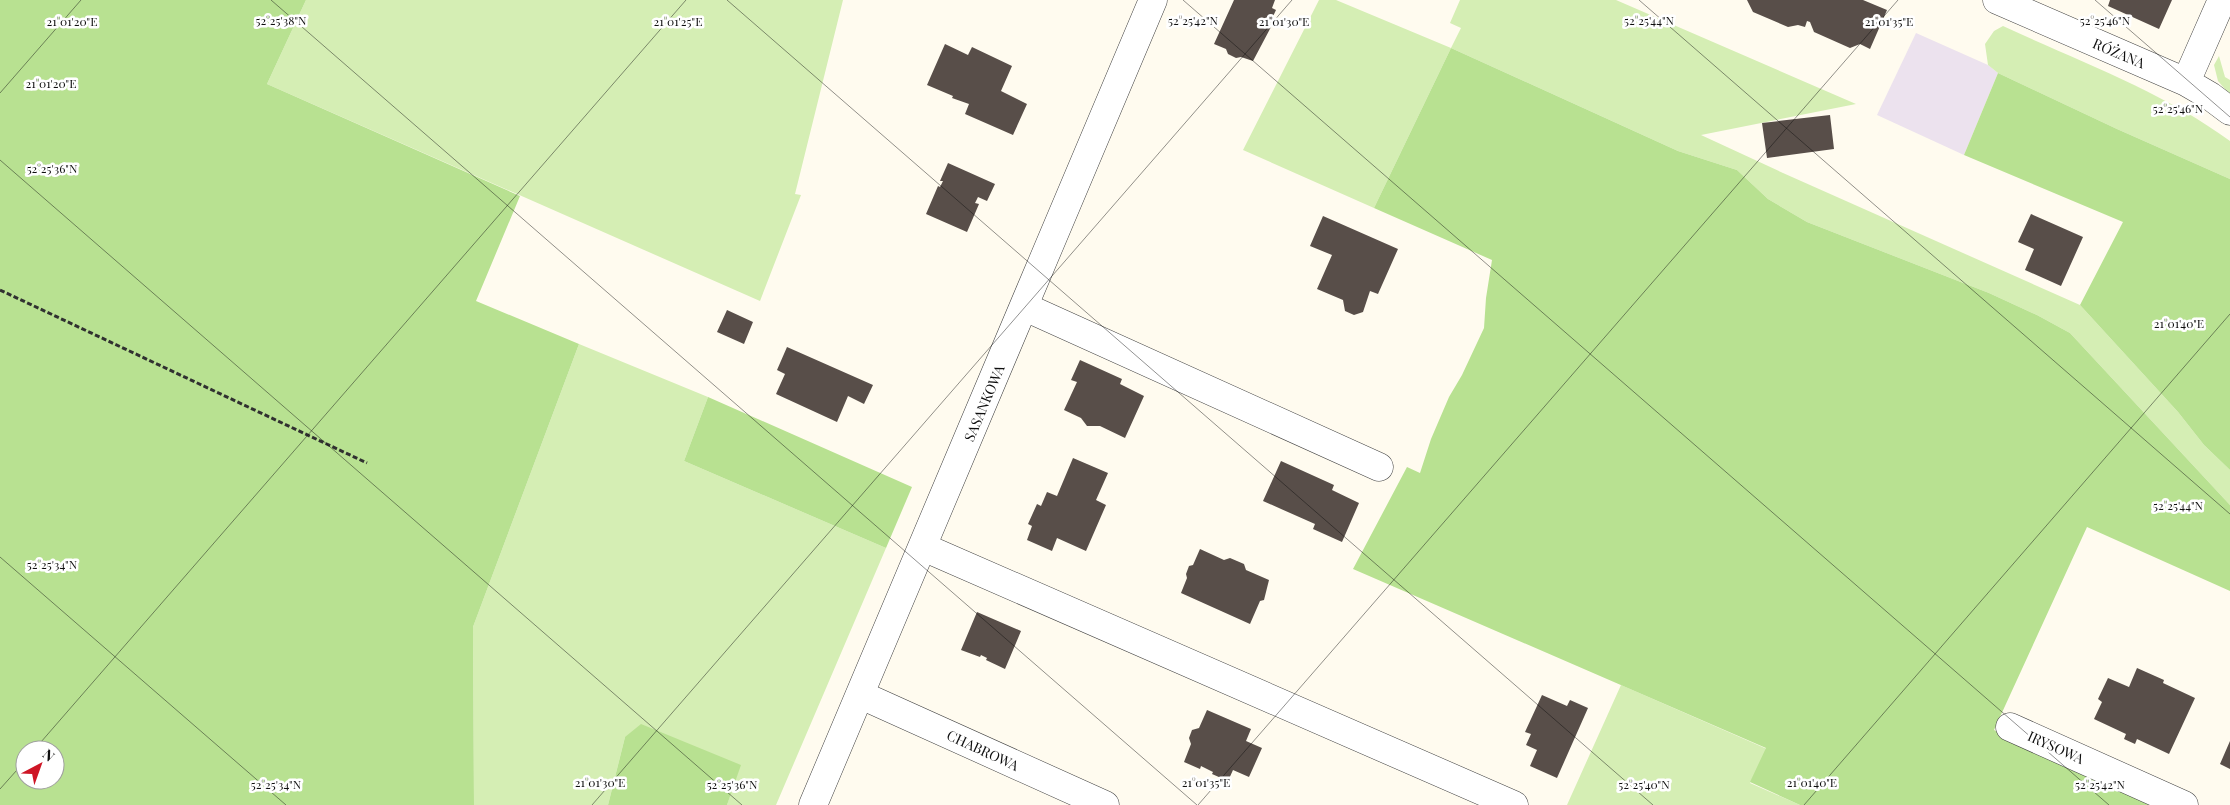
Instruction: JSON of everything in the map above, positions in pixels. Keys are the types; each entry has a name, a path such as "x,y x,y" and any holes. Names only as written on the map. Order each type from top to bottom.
{"street":[{"name":"SASANKOWA","path":"813,805 1025,307 1153,0"},
{"name":"RÓŻANA","path":"1997,0 2186,82 2210,96 2230,111"},
{"path":"2186,82 2222,0"},
{"path":"1025,307 1379,467"},
{"path":"923,547 1514,805"},
{"name":"CHABROWA","path":"861,695 1105,805"},
{"name":"IRYSOWA","path":"2010,727 2184,805"}],"path":[{"path":"0,290 367,463"}],"shaded area":[{"path":"1916,33 1988,65 1998,73 1964,155 1877,115"}],"green space":[{"path":"0,0 306,0 267,84 520,196 476,301 579,344 473,627 474,805 0,805"},
{"path":"306,0 843,0 795,194 801,195 760,301 267,84"},
{"path":"1319,0 1336,0 1451,48 1374,208 1243,150"},
{"path":"1460,0 1616,0 1856,104 1701,135 2080,305 2178,412 2204,445 2230,470 2230,505 2070,333 2037,315 1989,293 1807,222 1768,199 1737,170 1678,151 1451,48 1461,28 1450,23"},
{"path":"2003,26 2120,78 2204,123 2230,141 2230,179 1998,73 1988,65 1985,44 1994,31"},
{"path":"1451,48 1678,151 1737,170 1768,199 1807,222 1989,293 2037,315 2070,333 2230,505 2230,591 2087,527 1994,730 2160,805 1800,805 1750,782 1766,748 1353,569 1407,467 1420,473 1431,439 1449,397 1462,375 1484,328 1486,298 1492,260 1374,208"},
{"path":"2219,56 2225,77 2230,80 2230,95 2218,81 2214,65"},
{"path":"1998,73 2230,179 2230,470 2204,445 2178,412 2080,305 2123,222 1964,155"},
{"path":"579,344 708,397 684,461 886,548 776,805 727,805 740,765 625,737 608,805 474,805 473,627"},
{"path":"708,397 912,487 886,548 684,461"},
{"path":"1621,685 1767,749 1750,783 1800,805 1567,805"},
{"path":"641,724 741,765 727,805 608,805 625,737"}],"building":[{"path":"1234,0 1275,0 1272,8 1276,10 1269,25 1271,27 1253,61 1241,57 1236,58 1228,54 1226,49 1214,44"},
{"path":"1747,0 1863,0 1887,10 1870,49 1860,44 1850,48 1814,32 1810,22 1807,21 1805,27 1798,25 1788,27 1753,12"},
{"path":"2110,0 2172,0 2159,29 2108,6"},
{"path":"945,44 968,55 972,47 1012,66 1001,91 1027,104 1013,135 965,114 969,104 952,98 953,96 927,85"},
{"path":"1830,115 1834,149 1767,158 1762,123"},
{"path":"948,163 995,184 987,201 978,197 975,203 979,204 967,232 926,214 938,186 940,187 943,181 940,181"},
{"path":"2031,214 2083,237 2061,286 2025,270 2034,249 2018,242"},
{"path":"1323,216 1398,249 1378,294 1370,291 1363,312 1354,315 1345,311 1343,300 1317,289 1332,255 1310,246"},
{"path":"727,310 753,322 744,344 717,332"},
{"path":"787,347 873,385 864,404 848,396 837,422 776,394 785,374 777,370"},
{"path":"1080,360 1122,379 1120,384 1144,396 1125,438 1100,426 1087,426 1081,418 1064,410 1077,382 1071,380"},
{"path":"1073,458 1108,473 1096,500 1106,505 1086,551 1057,538 1052,551 1027,540 1032,526 1028,524 1037,504 1041,506 1047,492 1057,496"},
{"path":"1281,461 1334,485 1332,490 1359,503 1342,542 1313,529 1315,524 1263,501"},
{"path":"1200,549 1224,560 1230,558 1244,564 1246,570 1269,580 1264,600 1260,601 1250,624 1181,593 1189,566 1193,565"},
{"path":"977,612 1021,631 1005,669 986,660 987,658 981,655 980,657 961,650"},
{"path":"2137,668 2164,680 2163,683 2195,698 2169,754 2137,739 2135,744 2124,739 2126,734 2094,719 2102,702 2098,699 2108,678 2129,687"},
{"path":"1542,695 1567,706 1570,700 1588,708 1557,778 1530,766 1537,750 1526,745 1531,734 1525,732"},
{"path":"1207,710 1251,729 1246,741 1262,748 1249,777 1233,770 1228,781 1212,774 1213,772 1201,766 1200,769 1184,762 1191,744 1189,738 1192,730 1199,728"},
{"path":"2230,741 2230,769 2220,764"}]}
